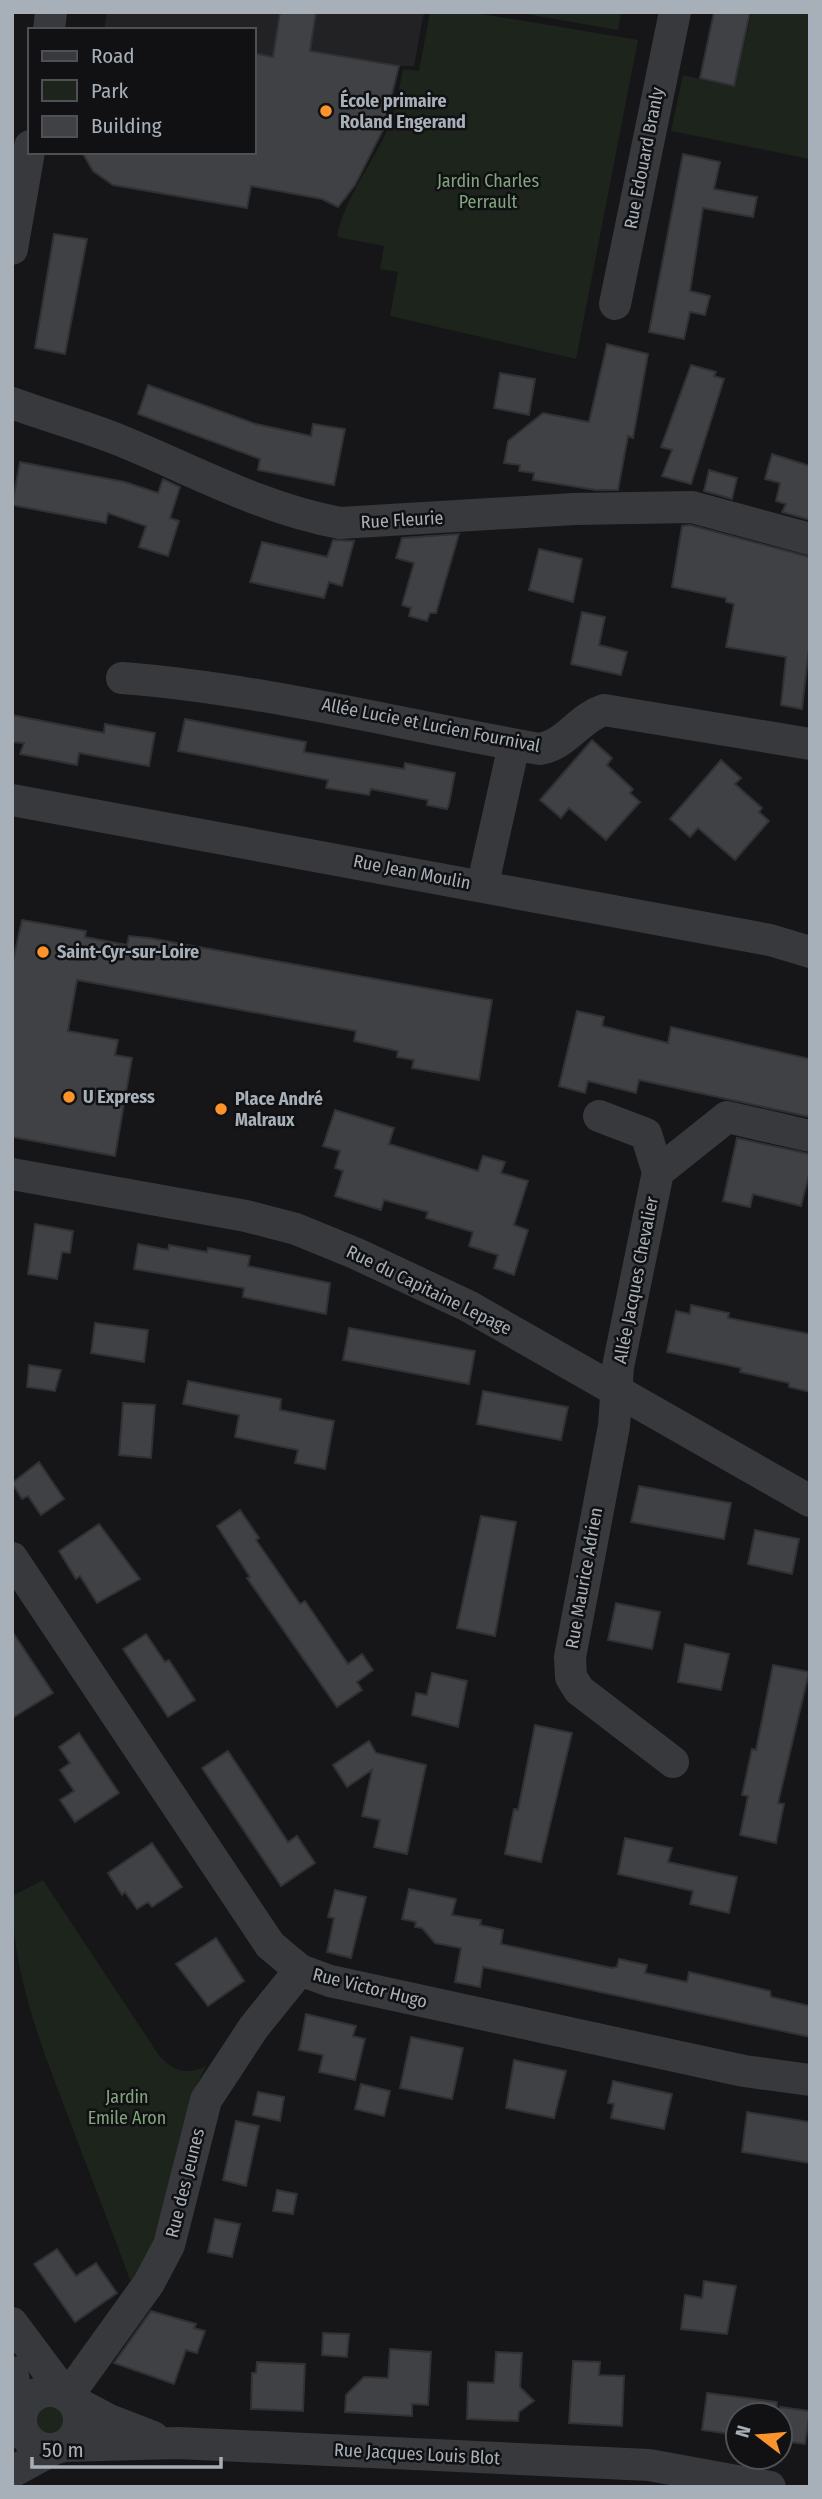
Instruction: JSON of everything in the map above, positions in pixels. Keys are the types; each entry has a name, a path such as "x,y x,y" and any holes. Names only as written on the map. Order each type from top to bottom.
{"street":[{"name":"Rue Edouard Branly","path":"615,304 675,12"},
{"path":"12,249 29,154"},
{"name":"Rue Fleurie","path":"12,403 117,440 252,497 315,519 340,523 574,509 692,507 810,539"},
{"name":"Allée Lucie et Lucien Fournival","path":"122,678 192,683 312,703 540,749 552,747 604,710 810,744"},
{"path":"486,870 514,744"},
{"name":"Rue Jean Moulin","path":"12,800 98,813 742,934 810,952"},
{"name":"Allée Jacques Chevalier","path":"599,1116 646,1134 657,1172 618,1367 616,1389"},
{"name":"Allée Jacques Chevalier","path":"657,1172 727,1117 810,1136"},
{"name":"Rue du Capitaine Lepage","path":"12,1174 246,1216 296,1229 468,1306 810,1501"},
{"name":"Rue Maurice Adrien","path":"616,1389 614,1426 570,1657 571,1677 579,1690 673,1762"},
{"name":"Rue Victor Hugo","path":"12,1558 270,1945 300,1970 344,1984 744,2071 810,2080"},
{"name":"Rue des Jeunes","path":"68,2397 149,2283 169,2245 206,2100 254,2027 300,1970"},
{"path":"12,2323 76,2407 79,2423 76,2432 59,2448 35,2446 18,2426 12,2372"},
{"path":"18,2426 24,2404 39,2392 56,2391 135,2431 178,2443"},
{"name":"Rue Jacques Louis Blot","path":"12,2472 59,2448 178,2443 649,2465 770,2487"}],"shaded area":[{"name":"École primaire Roland Engerand","path":"107,12 424,12 414,66 399,66 383,130 346,199 337,206 326,200 251,186 113,185 99,177 87,156 256,154 256,28 104,28"}],"green space":[{"name":"Jardin Charles Perrault","path":"430,12 470,12 638,40 576,359 390,316 398,272 380,269 384,246 337,237 346,209 391,121 403,69 419,71"},
{"path":"514,12 621,12 618,30"},
{"path":"752,12 810,12 810,159 671,131 683,75 734,87"},
{"name":"Jardin Emile Aron","path":"43,1880 158,2054 180,2070 192,2071 206,2066 185,2119 156,2232 132,2285 50,2069 23,1984 13,1925 12,1896"},
{"path":"50,2405 61,2410 66,2421 61,2432 50,2437 39,2432 34,2421 39,2410"}],"building":[{"name":"École primaire Roland Engerand","path":"280,12 316,12 310,51 399,66 383,130 355,185 338,207 322,199 251,186 247,208 113,185 93,171 83,154 256,154 256,53 273,57"},
{"path":"714,12 750,12 734,86 700,78"},
{"path":"683,154 720,162 714,189 757,197 753,217 703,208 690,291 710,296 705,315 690,312 684,339 649,332"},
{"path":"54,234 87,239 65,354 35,348"},
{"path":"607,344 648,354 633,438 628,436 618,490 596,490 533,480 534,473 519,471 520,465 504,463 508,441 543,413 589,422"},
{"path":"691,365 716,372 714,376 724,379 691,484 662,476 672,450 661,447"},
{"path":"500,373 535,379 529,415 494,408"},
{"path":"148,385 256,424 311,436 313,424 345,429 334,485 258,470 260,459 138,414"},
{"path":"772,454 810,466 810,520 782,512 786,504 776,501 780,483 765,479"},
{"path":"20,462 125,482 158,493 163,479 180,487 170,518 179,521 168,556 139,547 146,526 108,513 106,523 12,505"},
{"path":"709,470 737,478 732,499 704,491"},
{"path":"690,525 810,557 810,639 802,709 781,705 786,657 726,647 734,604 726,602 726,598 672,587 682,526"},
{"path":"459,534 436,613 430,613 427,621 409,616 411,608 402,605 414,563 396,558 402,538"},
{"path":"333,540 354,541 342,586 329,582 324,598 250,582 262,542 327,557"},
{"path":"539,549 582,559 573,602 529,590"},
{"path":"582,612 605,617 599,645 627,652 621,675 571,664"},
{"path":"12,715 104,733 105,724 155,733 149,766 79,753 77,765 20,754 24,743 12,742"},
{"path":"185,719 306,742 304,752 404,769 405,763 455,773 449,804 447,809 427,805 428,800 371,789 369,795 326,788 328,780 178,751"},
{"path":"592,740 612,758 607,765 633,789 630,793 640,802 606,840 569,808 561,818 540,800"},
{"path":"721,760 741,778 735,784 762,808 759,812 769,821 735,860 698,828 690,837 670,819"},
{"path":"22,920 86,931 85,937 127,945 129,936 149,938 492,1000 479,1080 412,1068 414,1060 397,1057 398,1051 354,1041 356,1031 77,980 68,1031 118,1040 115,1055 132,1058 115,1156 12,1137 12,965"},
{"path":"577,1011 604,1017 602,1026 668,1043 671,1027 810,1059 810,1117 639,1080 636,1093 588,1081 585,1093 559,1086"},
{"path":"335,1110 394,1128 389,1144 478,1171 483,1156 505,1162 501,1173 528,1181 514,1225 528,1230 514,1275 494,1268 498,1255 469,1246 473,1232 426,1218 428,1212 384,1200 381,1210 335,1196 343,1171 335,1168 340,1151 323,1146"},
{"path":"737,1138 810,1154 810,1171 801,1206 753,1194 750,1207 723,1201"},
{"path":"35,1224 73,1231 70,1253 62,1252 57,1279 28,1274"},
{"path":"138,1244 168,1250 169,1245 207,1252 208,1248 250,1256 248,1266 330,1283 326,1314 243,1297 244,1288 134,1269"},
{"path":"691,1305 729,1313 728,1318 810,1334 810,1392 789,1387 789,1383 740,1372 741,1368 667,1352 676,1311 690,1314"},
{"path":"95,1323 148,1330 144,1362 91,1353"},
{"path":"349,1328 475,1351 469,1384 343,1360"},
{"path":"29,1365 61,1370 55,1391 27,1387"},
{"path":"188,1381 281,1399 280,1410 334,1421 325,1469 295,1463 298,1450 235,1437 239,1415 183,1404"},
{"path":"483,1391 568,1407 561,1440 477,1424"},
{"path":"123,1403 155,1405 151,1458 119,1455"},
{"path":"39,1462 64,1499 41,1515 28,1496 22,1499 12,1483"},
{"path":"639,1486 731,1503 724,1539 631,1522"},
{"path":"240,1510 259,1538 256,1540 300,1604 305,1601 348,1664 362,1654 373,1670 357,1682 362,1690 337,1707 247,1578 250,1577 217,1526"},
{"path":"481,1516 516,1522 495,1636 457,1628"},
{"path":"99,1524 140,1579 97,1603 80,1576 76,1579 59,1551"},
{"path":"755,1530 799,1539 792,1574 748,1564"},
{"path":"616,1603 660,1612 652,1649 608,1640"},
{"path":"12,1631 53,1693 12,1718"},
{"path":"146,1634 165,1662 169,1660 195,1700 168,1717 123,1649"},
{"path":"685,1644 729,1654 721,1690 678,1682"},
{"path":"773,1665 809,1672 778,1803 784,1804 776,1843 740,1835 748,1796 742,1795 752,1749 756,1750"},
{"path":"432,1673 467,1681 458,1727 412,1715 416,1693 427,1695"},
{"path":"535,1725 572,1733 541,1862 505,1854 514,1809 518,1810"},
{"path":"79,1733 119,1793 75,1822 60,1800 74,1791 60,1770 70,1763 59,1747"},
{"path":"369,1741 376,1753 426,1765 407,1854 374,1847 380,1820 362,1816 372,1770 347,1787 333,1765"},
{"path":"228,1751 288,1842 297,1836 315,1863 281,1886 202,1768"},
{"path":"625,1838 672,1848 668,1862 737,1877 729,1913 690,1904 693,1891 618,1874"},
{"path":"152,1843 182,1887 152,1907 148,1902 137,1909 125,1892 122,1895 108,1873"},
{"path":"409,1889 456,1899 452,1915 481,1920 480,1925 503,1930 501,1944 612,1968 617,1967 619,1959 647,1965 645,1973 687,1982 689,1972 770,1991 771,1997 810,2006 810,2037 483,1967 480,1987 455,1982 461,1948 435,1943 422,1928 415,1927 416,1922 402,1919"},
{"path":"335,1890 366,1897 351,1958 327,1952 334,1918 328,1917"},
{"path":"216,1938 244,1981 208,2006 176,1964"},
{"path":"306,2014 356,2026 353,2036 365,2039 355,2080 319,2072 323,2055 299,2050"},
{"path":"411,2037 463,2048 452,2099 400,2088"},
{"path":"514,2060 566,2071 554,2118 506,2108"},
{"path":"613,2081 672,2094 664,2129 611,2118 614,2104 608,2103"},
{"path":"361,2084 390,2091 384,2116 355,2109"},
{"path":"258,2092 284,2097 280,2121 253,2115"},
{"path":"747,2112 810,2122 810,2163 742,2152"},
{"path":"236,2121 259,2126 246,2186 223,2180"},
{"path":"277,2190 297,2194 293,2214 273,2211"},
{"path":"215,2219 240,2224 232,2257 208,2252"},
{"path":"57,2249 76,2276 96,2263 117,2293 75,2322 34,2264"},
{"path":"704,2281 736,2286 727,2334 681,2329 685,2295 702,2298"},
{"path":"151,2311 196,2324 194,2328 205,2331 197,2353 186,2350 174,2384 114,2363"},
{"path":"323,2333 349,2334 347,2357 322,2355"},
{"path":"390,2349 431,2352 428,2405 412,2404 412,2416 345,2412 346,2395 364,2377 388,2378"},
{"path":"496,2352 522,2353 520,2387 534,2401 519,2412 518,2421 467,2419 468,2382 494,2383"},
{"path":"573,2361 600,2362 599,2375 624,2376 622,2426 569,2423"},
{"path":"257,2362 305,2364 303,2411 251,2409 252,2373 256,2373"},
{"path":"707,2393 769,2401 724,2401 724,2433 702,2430"},
{"path":"794,2409 810,2411 805,2444 794,2443"}],"place":[{"name":"École primaire Roland Engerand","path":"326,111"},
{"name":"Saint-Cyr-sur-Loire","path":"43,952"},
{"name":"U Express","path":"69,1097"},
{"name":"Place André Malraux","path":"221,1109"}]}
